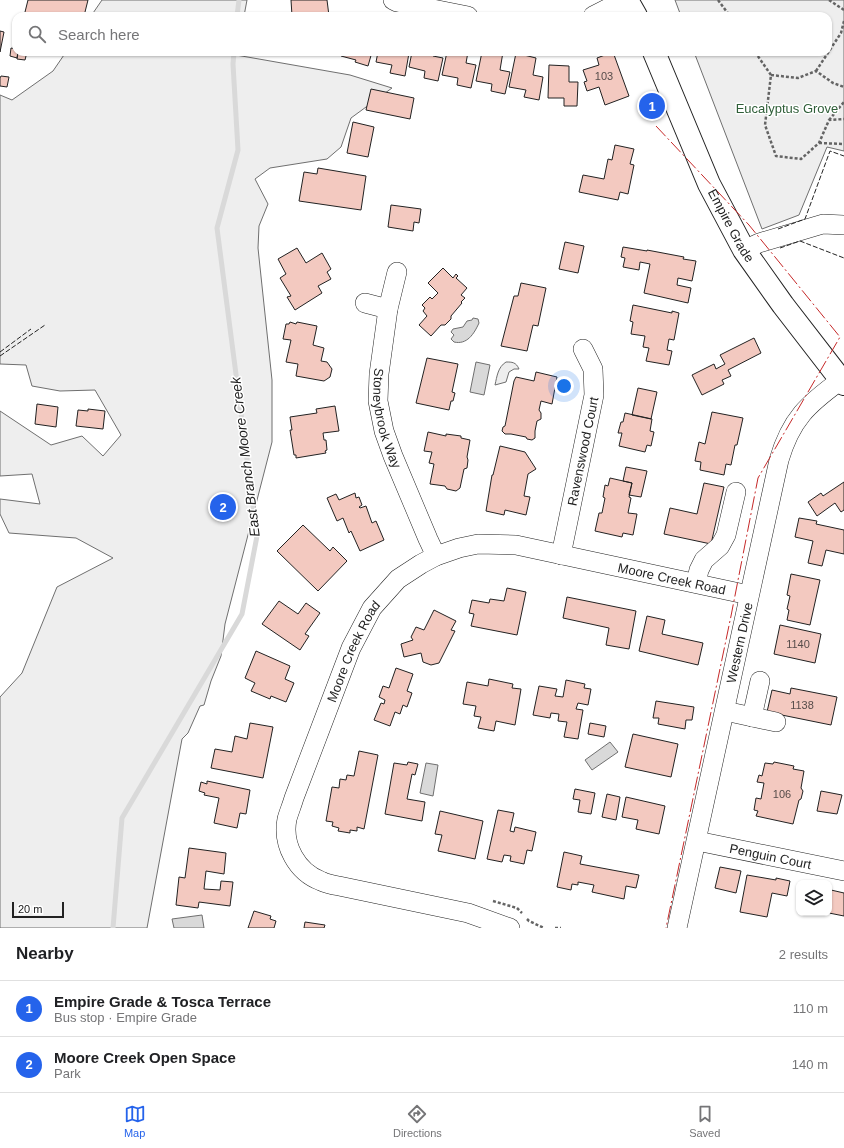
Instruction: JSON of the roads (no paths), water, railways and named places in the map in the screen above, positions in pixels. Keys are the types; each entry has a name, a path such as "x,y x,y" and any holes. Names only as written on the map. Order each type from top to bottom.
{"main road":[{"path":"626,0 634,12"},
{"name":"Empire Grade","path":"656,56 709,184 744,250 783,305 843,382"}],"street":[{"path":"393,0 448,12"},
{"path":"601,12 626,0"},
{"path":"744,250 758,243 823,224 843,222"},
{"name":"Stoneybrook Way","path":"397,272 388,309 379,374 378,401 384,431 436,556"},
{"path":"366,303 388,309"},
{"name":"Ravenswood Court","path":"561,554 594,395 593,369 583,349"},
{"name":"Western Drive","path":"677,928 749,595 784,442 794,424 809,406 843,382"},
{"path":"696,583 699,570 704,560 720,546 726,535 736,492"},
{"name":"Moore Creek Road","path":"510,928 468,913 320,881 304,870 292,856 286,837 287,819 354,641 372,608 398,579 421,564 436,556 459,548 478,544 516,545 749,595"},
{"path":"752,717 760,681"},
{"path":"725,711 776,722"},
{"name":"Penguin Court","path":"697,841 844,871"}],"waterway":[{"name":"East Branch Moore Creek","path":"238,12 239,0"},
{"name":"East Branch Moore Creek","path":"113,928 122,818 242,614 257,536 217,228 238,150 234,56"}],"place":[{"name":"Empire Grade & Tosca Terrace","path":"652,106"},
{"name":"Moore Creek Open Space","path":"223,507"}],"park label":[{"name":"Eucalyptus Grove","path":"787,108"}]}
